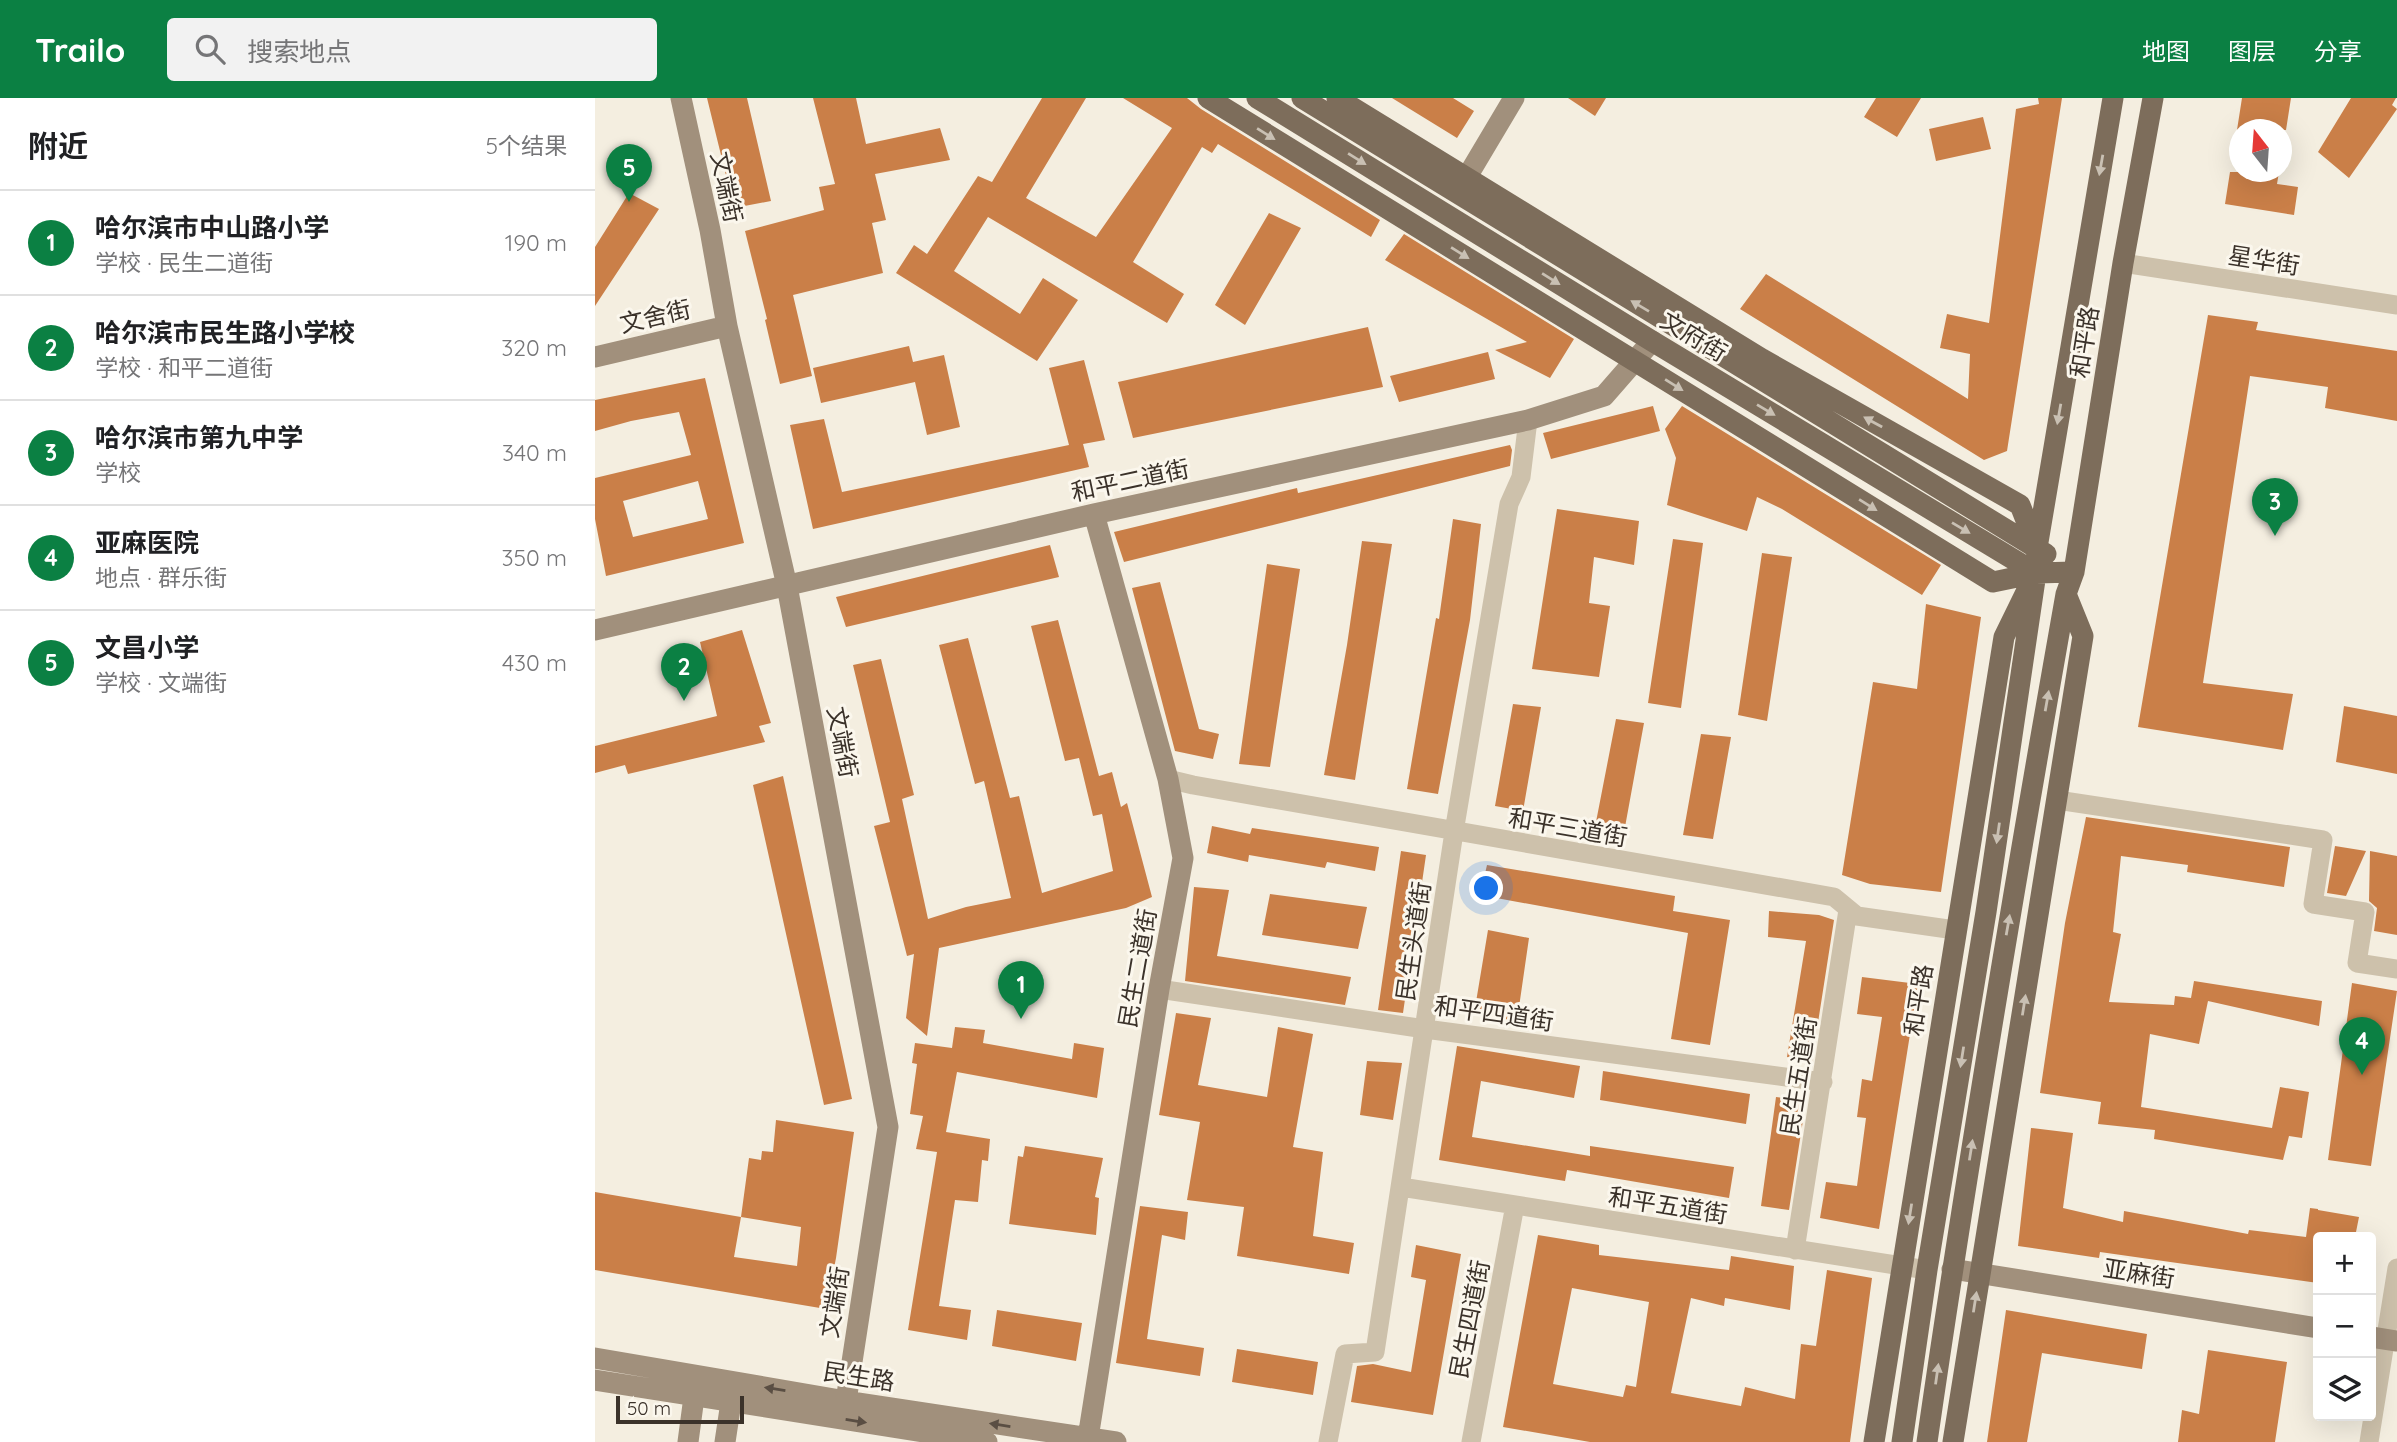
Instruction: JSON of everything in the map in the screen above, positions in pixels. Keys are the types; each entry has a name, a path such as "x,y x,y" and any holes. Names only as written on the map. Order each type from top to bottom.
{"main road":[{"path":"1208,98 1993,582 2036,573 2074,572"},
{"name":"文府街","path":"1257,98 2036,573"},
{"name":"文府街","path":"1302,98 1462,186"},
{"name":"文府街","path":"1337,98 1462,186 2074,572"},
{"name":"和平路","path":"1902,1442 1927,1269 2005,787 2036,573 2037,548 2113,98"},
{"name":"和平路","path":"1927,1442 2000,966 2066,594 2074,572 2123,263 2153,98"},
{"name":"和平路","path":"1874,1442 2004,637 2036,573"},
{"path":"1953,1442 2083,636 2066,594"},
{"path":"1990,720 2005,787"},
{"path":"2042,733 2057,800"}],"street":[{"name":"文端街","path":"681,98 710,230 727,326 787,586 888,1127 846,1401"},
{"path":"1462,186 1514,98"},
{"name":"星华街","path":"2123,263 2397,305"},
{"name":"文舍街","path":"595,357 727,326"},
{"name":"和平二道街","path":"595,630 1094,514 1528,420 1605,396 1652,341"},
{"name":"民生头道街","path":"1328,1442 1345,1354 1375,1352 1454,832 1509,504 1521,477 1528,420"},
{"name":"民生二道街","path":"1080,1439 1183,858 1168,779 1094,514"},
{"name":"和平三道街","path":"1168,779 1454,832 1834,897 1857,916 1955,930"},
{"path":"2057,800 2323,840 2313,904 2365,912 2357,963 2397,969"},
{"name":"民生五道街","path":"1795,1250 1848,910"},
{"name":"和平四道街","path":"1159,989 1425,1029 1822,1082"},
{"name":"和平五道街","path":"1401,1187 1927,1269"},
{"name":"民生四道街","path":"1471,1442 1515,1205"},
{"path":"2369,1442 2397,1268"},
{"name":"亚麻街","path":"1952,1269 2313,1327"},
{"name":"民生路","path":"595,1358 696,1386"},
{"name":"民生路","path":"595,1380 696,1386 986,1442"},
{"path":"688,1442 696,1386"},
{"path":"725,1442 733,1392"},
{"name":"民生路","path":"733,1392 846,1401 1080,1439 1115,1442"}],"building":[{"path":"707,98 747,98 771,201 734,208"},
{"path":"813,98 856,98 866,144 940,128 950,160 875,174 886,220 872,223 883,273 793,295 812,376 780,384 745,231 824,210 819,187 835,184"},
{"path":"1042,98 1086,98 1026,198 1096,237 1172,128 1123,98 1187,98 1380,220 1371,237 1218,144 1212,153 1202,147 1133,262 1184,294 1167,323 988,217 954,271 1020,314 1043,278 1078,300 1037,361 896,273 914,245 927,254 978,176 992,182"},
{"path":"1392,98 1453,98 1474,111 1457,138"},
{"path":"1568,98 1606,98 1595,116"},
{"path":"1876,98 1921,98 1897,137 1864,117"},
{"path":"2038,98 2062,98 2007,451 1984,460 1740,309 1766,274 1968,399 1970,354 1940,348 1947,314 1989,323 2016,109 2039,104"},
{"path":"2242,98 2291,98 2288,119 2239,119"},
{"path":"2351,98 2396,98 2392,105 2397,109 2349,178 2318,152"},
{"path":"1983,117 1991,149 1936,161 1929,129"},
{"path":"2229,178 2229,182 2277,182 2298,187 2294,215 2225,204"},
{"path":"629,193 659,209 595,306 595,247"},
{"path":"1269,213 1301,228 1245,325 1215,305"},
{"path":"1404,234 1574,339 1550,378 1495,350 1527,342 1385,260"},
{"path":"2208,315 2258,322 2256,330 2397,351 2397,421 2325,408 2328,387 2250,376 2203,683 2293,694 2283,750 2138,727"},
{"path":"1368,327 1383,387 1133,438 1118,382"},
{"path":"909,346 913,362 944,355 960,427 927,435 915,382 821,403 813,368"},
{"path":"1488,352 1495,379 1399,402 1390,376"},
{"path":"1084,360 1105,440 1083,444 1089,467 813,529 790,425 824,419 842,492 1069,445 1049,368"},
{"path":"705,378 744,543 606,576 595,519 595,478 691,455 679,412 595,431 595,400","holes":["698,481 708,519 633,537 623,501"]},
{"path":"1653,406 1660,431 1551,459 1543,433"},
{"path":"1682,406 1941,565 1922,595 1782,509 1757,497 1747,531 1667,505 1676,458 1665,429"},
{"path":"1510,445 1510,466 1124,562 1114,532 1297,488 1298,493"},
{"path":"1557,509 1639,521 1634,565 1594,557 1589,603 1610,606 1599,677 1532,669"},
{"path":"1453,519 1481,524 1470,620 1438,794 1407,789 1436,618 1439,619"},
{"path":"1673,539 1703,543 1681,708 1648,703"},
{"path":"1362,541 1392,544 1355,780 1324,775"},
{"path":"1050,545 1059,577 846,627 836,597"},
{"path":"1762,553 1792,557 1767,721 1738,715"},
{"path":"1267,564 1300,569 1270,767 1239,764"},
{"path":"1160,582 1199,729 1219,734 1213,759 1175,751 1132,588"},
{"path":"1926,604 1981,617 1941,892 1870,884 1842,875 1873,682 1917,689"},
{"path":"1058,620 1099,776 1112,772 1121,807 1127,803 1152,897 1126,908 939,948 927,1036 906,1018 914,954 907,956 874,826 890,822 853,665 881,659 914,795 902,799 928,919 966,907 1011,898 984,781 975,784 939,645 968,638 1010,798 1019,796 1042,893 1113,871 1102,814 1093,816 1079,758 1065,761 1031,626"},
{"path":"742,630 771,723 759,726 765,742 628,774 625,765 595,773 595,746 717,716 700,642"},
{"path":"1513,704 1541,707 1523,811 1495,806"},
{"path":"2344,706 2397,716 2397,774 2336,762"},
{"path":"1616,719 1644,723 1625,827 1596,822"},
{"path":"1701,734 1731,737 1713,839 1683,835"},
{"path":"783,776 852,1099 824,1105 753,785"},
{"path":"2086,817 2290,847 2284,887 2187,872 2188,865 2121,856 2113,932 2121,934 2109,1002 2174,1005 2175,996 2191,998 2194,981 2322,1001 2319,1026 2208,1001 2199,1044 2150,1034 2141,1107 2272,1128 2280,1087 2309,1092 2302,1138 2289,1136 2283,1160 2154,1139 2155,1130 2098,1124 2101,1102 2040,1093 2065,923"},
{"path":"1212,826 1250,834 1252,828 1379,847 1375,871 1327,862 1325,868 1249,855 1248,862 1207,853"},
{"path":"2335,846 2366,851 2346,896 2327,893"},
{"path":"1401,851 1426,855 1403,1013 1378,1010"},
{"path":"2370,851 2397,856 2397,935 2374,931 2377,908 2369,901"},
{"path":"1487,865 1675,896 1673,911 1730,920 1710,1045 1671,1039 1688,933 1480,895"},
{"path":"1194,887 1229,890 1217,956 1351,977 1345,1005 1185,981"},
{"path":"1270,894 1367,907 1358,949 1262,935"},
{"path":"1769,911 1819,915 1834,920 1812,1061 1787,1057 1806,941 1768,937"},
{"path":"1488,930 1529,938 1517,1021 1474,1014"},
{"path":"1862,977 1918,984 1879,1229 1820,1218 1826,1182 1857,1186 1866,1118 1857,1117 1862,1079 1872,1081 1882,1017 1857,1014"},
{"path":"2352,983 2397,991 2371,1166 2328,1160"},
{"path":"1176,1013 1211,1018 1198,1085 1267,1097 1278,1027 1313,1034 1293,1147 1323,1152 1313,1236 1354,1243 1349,1274 1237,1256 1244,1207 1187,1200 1200,1122 1159,1115"},
{"path":"955,1027 985,1030 983,1043 1072,1059 1074,1043 1104,1048 1097,1098 957,1072 946,1132 990,1139 988,1161 982,1160 978,1202 955,1200 939,1306 971,1310 967,1340 908,1330 937,1152 916,1149 923,1116 910,1114 917,1064 912,1063 915,1043 952,1048"},
{"path":"1457,1046 1580,1066 1574,1098 1481,1081 1472,1137 1590,1156 1590,1146 1734,1167 1729,1198 1567,1170 1565,1181 1439,1160"},
{"path":"1367,1061 1402,1063 1393,1120 1360,1115"},
{"path":"1603,1071 1750,1094 1746,1124 1600,1100"},
{"path":"1776,1097 1806,1101 1789,1210 1761,1206"},
{"path":"776,1120 854,1132 826,1309 595,1270 595,1192 741,1217 749,1158 761,1160 762,1151 773,1152","holes":["741,1217 801,1227 797,1266 734,1257"]},
{"path":"2031,1128 2073,1133 2063,1208 2123,1222 2124,1211 2248,1234 2249,1230 2306,1237 2310,1208 2359,1217 2356,1232 2313,1232 2313,1282 2100,1252 2099,1258 2018,1246"},
{"path":"1025,1146 1103,1158 1095,1197 1099,1198 1096,1235 1009,1224 1018,1156 1023,1157"},
{"path":"1140,1206 1188,1212 1185,1240 1162,1235 1147,1339 1204,1348 1200,1376 1116,1363"},
{"path":"1538,1235 1599,1245 1599,1255 1729,1270 1731,1256 1794,1266 1790,1310 1725,1298 1724,1306 1691,1298 1671,1393 1741,1406 1745,1387 1795,1399 1801,1344 1816,1346 1827,1270 1872,1278 1850,1442 1590,1442 1503,1427","holes":["1572,1288 1649,1302 1636,1387 1626,1385 1623,1397 1553,1384"]},
{"path":"1416,1245 1461,1254 1433,1415 1351,1402 1357,1366 1373,1364 1411,1372 1426,1280 1411,1277"},
{"path":"997,1310 1082,1323 1076,1361 992,1346"},
{"path":"2006,1310 2147,1334 2142,1369 2042,1353 2027,1442 1987,1442"},
{"path":"1237,1349 1318,1362 1313,1395 1232,1382"},
{"path":"2208,1350 2287,1362 2275,1442 2178,1442 2182,1410 2199,1414"}],"place":[{"name":"文昌小学","path":"629,202"},
{"name":"哈尔滨市第九中学","path":"2275,536"},
{"name":"哈尔滨市民生路小学校","path":"684,701"},
{"name":"哈尔滨市中山路小学","path":"1021,1019"},
{"name":"亚麻医院","path":"2362,1075"}]}
